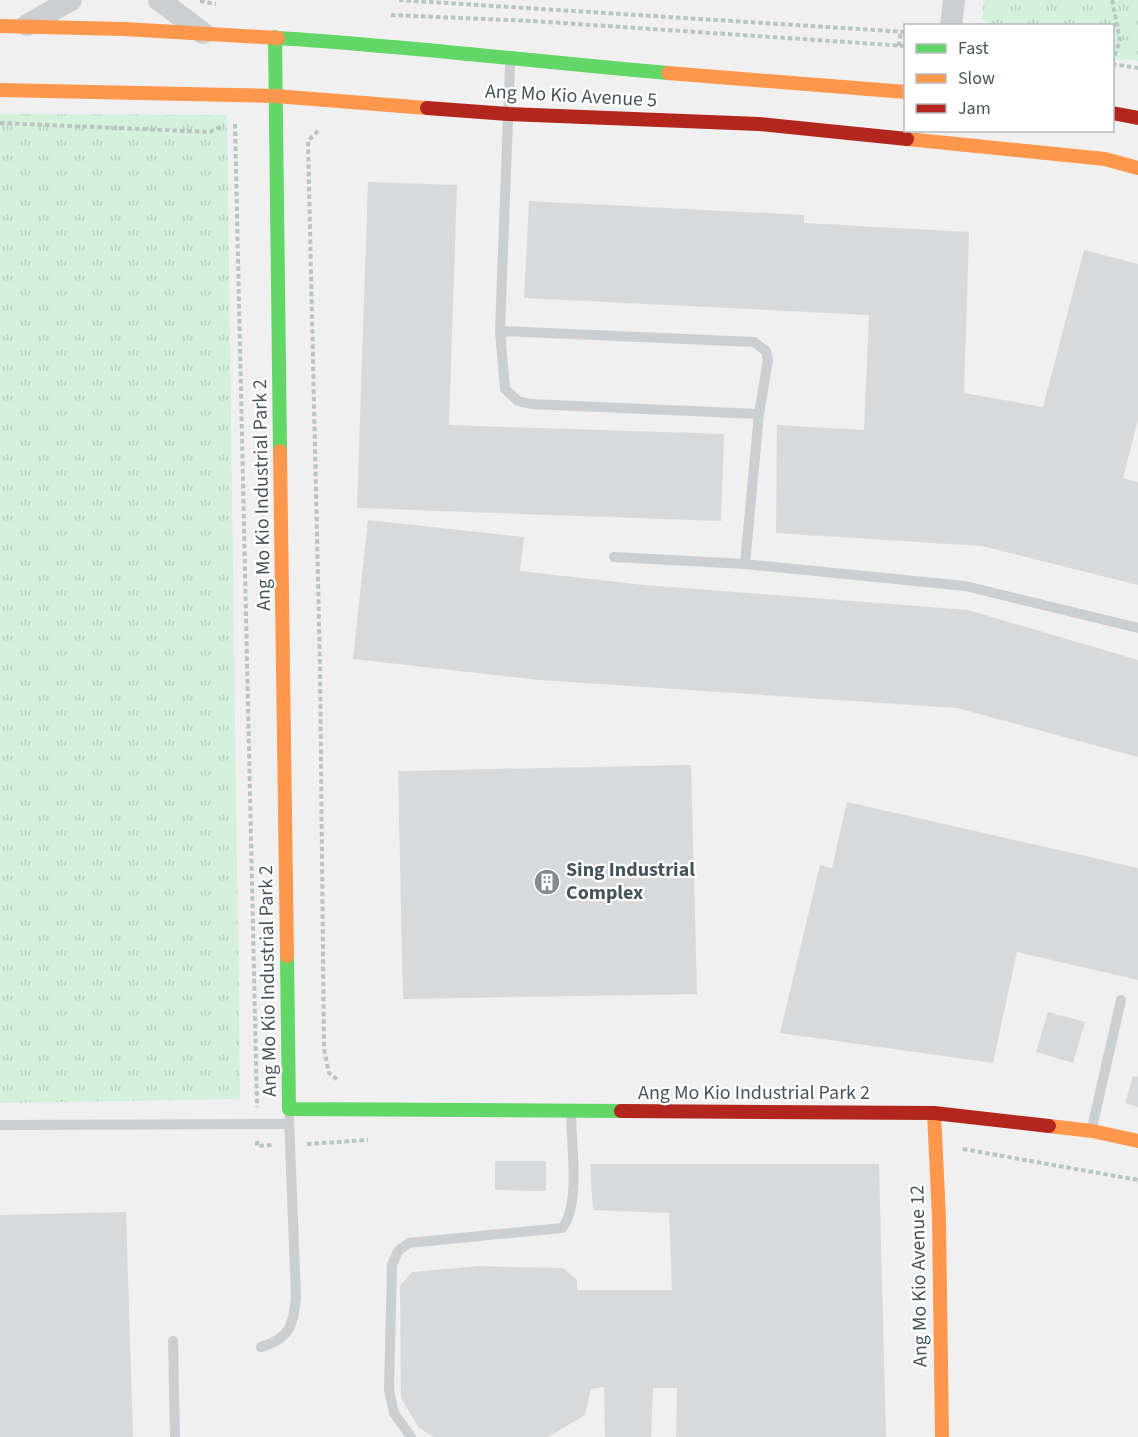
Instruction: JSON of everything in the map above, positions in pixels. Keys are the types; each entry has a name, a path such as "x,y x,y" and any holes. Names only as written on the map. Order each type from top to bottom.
{"street":[{"path":"23,27 71,0"},
{"path":"159,0 203,33"},
{"path":"951,24 954,0"},
{"name":"Ang Mo Kio Avenue 5","path":"0,26 275,37 371,44 510,60 904,92"},
{"name":"Ang Mo Kio Industrial Park 2","path":"275,37 289,1109 571,1113 733,1111 934,1113 1092,1131 1138,1141"},
{"name":"Ang Mo Kio Avenue 5","path":"0,90 275,96 507,114 759,124 1105,159 1138,168"},
{"path":"1114,113 1138,118"},
{"name":"Ang Mo Kio Avenue 12","path":"934,1113 939,1218 942,1437"}],"lane":[{"path":"510,60 500,331 505,389 518,401 759,414"},
{"path":"500,331 754,342 766,351 768,360 759,414 745,564"},
{"path":"614,557 745,564 965,586 1138,628"},
{"path":"1092,1131 1121,1000"},
{"path":"261,1347 278,1342 293,1325 296,1297 289,1109"},
{"path":"411,1437 394,1413 389,1390 392,1266 398,1251 409,1243 562,1228 568,1221 572,1204 571,1113"},
{"path":"0,1125 289,1124"},
{"path":"173,1341 175,1437"}],"path":[{"path":"197,0 220,4"},
{"path":"399,0 903,32 899,46"},
{"path":"1112,0 1120,40 1114,60"},
{"path":"384,15 532,21 904,46"},
{"path":"1114,63 1138,68"},
{"path":"0,123 210,132 224,124"},
{"path":"235,124 257,1146 370,1140"},
{"path":"318,131 308,141 320,667 324,1048 329,1073 345,1085"},
{"path":"935,1145 1138,1180"}],"green space":[{"path":"984,0 1138,0 1138,61 1114,58 1114,24 987,24 982,19"},
{"path":"0,114 227,115 240,1099 0,1103"}],"building":[{"path":"368,182 457,185 449,425 724,434 721,521 357,508"},
{"path":"529,201 804,215 804,223 969,232 964,393 1043,407 1084,250 1138,264 1138,420 1123,478 1138,482 1138,585 982,546 776,533 777,425 864,430 869,315 524,298"},
{"path":"368,520 524,537 520,571 644,585 968,610 1138,660 1138,757 957,708 540,680 353,659"},
{"name":"Sing Industrial Complex","path":"691,765 697,994 403,999 398,771"},
{"path":"847,802 1138,868 1138,980 1017,952 993,1063 780,1033 820,865 832,868"},
{"path":"1048,1012 1085,1022 1073,1063 1036,1052"},
{"path":"1133,1076 1138,1077 1138,1107 1125,1103"},
{"path":"495,1161 546,1161 546,1191 495,1190"},
{"path":"590,1164 879,1164 886,1437 676,1437 677,1388 653,1388 651,1437 605,1437 604,1387 591,1389 585,1415 548,1437 434,1437 419,1428 401,1398 400,1286 412,1272 479,1266 563,1268 577,1280 577,1290 672,1290 669,1213 593,1210"},
{"path":"126,1212 133,1437 0,1437 0,1215"}],"traffic: fast":[{"path":"275,37 280,451"},
{"path":"278,38 668,73"},
{"path":"287,956 289,1109 621,1111"}],"traffic: slow":[{"path":"0,26 124,29 278,38"},
{"path":"668,73 904,92"},
{"path":"0,90 275,96 427,108"},
{"path":"907,139 1105,159 1138,168"},
{"path":"280,451 287,956"},
{"path":"934,1113 939,1218 942,1437"},
{"path":"1049,1126 1092,1131 1138,1141"}],"traffic: jam":[{"path":"427,108 508,114 759,124 907,139"},
{"path":"1114,113 1138,118"},
{"path":"621,1111 934,1113 1049,1126"}],"place":[{"name":"Sing Industrial Complex","path":"547,882"}]}
